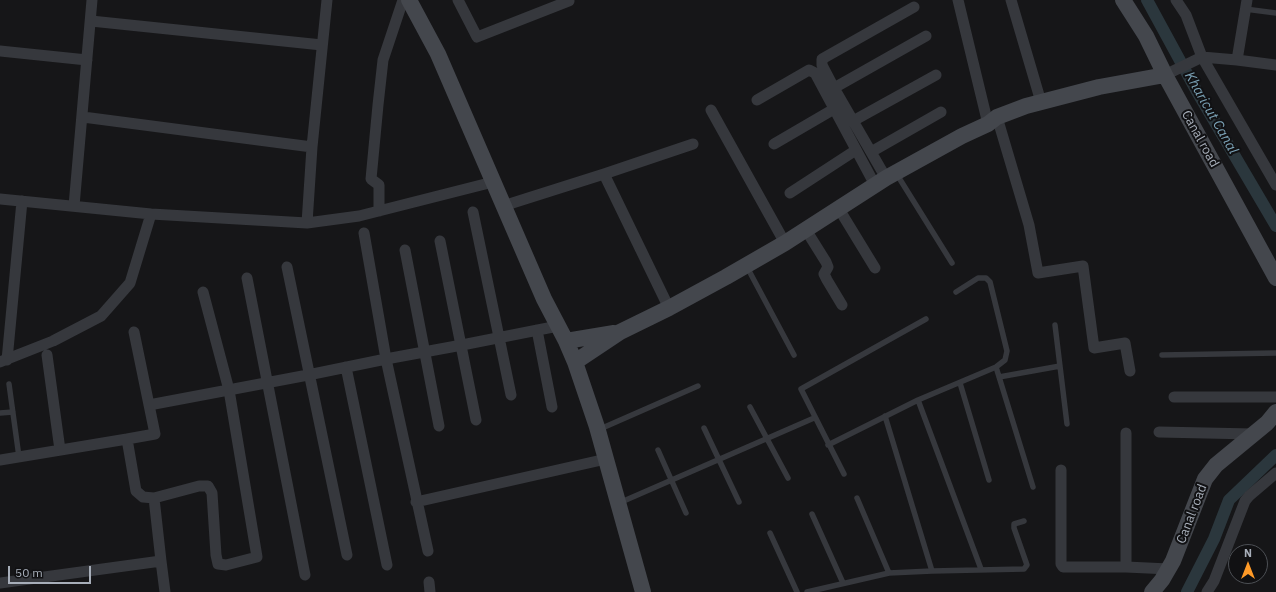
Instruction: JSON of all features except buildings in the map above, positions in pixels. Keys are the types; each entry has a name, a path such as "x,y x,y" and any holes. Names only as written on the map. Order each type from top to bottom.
{"street":[{"path":"74,206 83,117 92,0"},
{"path":"307,223 312,147 327,0"},
{"path":"379,211 379,185 371,179 378,98 383,60 402,0"},
{"path":"409,0 438,54 544,299 575,362 598,430 643,592"},
{"path":"458,0 477,37 570,0"},
{"path":"958,0 992,120 1029,225 1038,274 1083,266 1094,348 1125,343 1130,371"},
{"path":"1011,0 1041,102"},
{"name":"Canal road","path":"1123,0 1169,72 1276,278"},
{"path":"1176,0 1186,15 1201,53 1276,185"},
{"path":"1237,60 1246,5"},
{"path":"886,179 834,88 822,65 822,58 914,7"},
{"path":"91,20 322,45"},
{"path":"834,88 926,36"},
{"path":"0,51 87,60"},
{"path":"575,362 620,332 669,308 785,243 886,179 992,120 1041,102 1099,87 1169,72 1201,53 1237,60 1276,65"},
{"path":"757,100 809,70 815,73 856,150 886,179"},
{"path":"853,121 936,75"},
{"path":"774,144 834,108"},
{"path":"711,110 785,243"},
{"path":"871,152 941,112"},
{"path":"83,117 312,147"},
{"path":"503,206 693,144"},
{"path":"790,193 856,150"},
{"path":"604,174 669,308"},
{"path":"0,199 151,214 307,223 358,216 493,182"},
{"path":"22,201 3,361 53,340 101,316 130,283 151,214"},
{"path":"839,209 875,268"},
{"path":"473,212 511,395"},
{"path":"806,230 826,262 828,267 824,274 826,280 842,305"},
{"path":"364,232 386,358 416,502 428,551"},
{"path":"440,241 476,420"},
{"path":"405,250 439,426"},
{"path":"287,267 308,375 347,555"},
{"path":"247,278 305,576"},
{"path":"128,439 136,491 143,497 154,498 199,486 208,486 212,493 216,555 218,564 226,565 257,557 230,390 204,292"},
{"path":"149,405 308,375 386,358 462,346 558,326"},
{"path":"537,330 552,407"},
{"path":"0,460 155,434 134,332"},
{"path":"566,341 620,332"},
{"path":"47,355 60,450"},
{"path":"346,367 387,565"},
{"path":"1174,397 1276,397"},
{"name":"Canal road","path":"1152,592 1173,561 1205,479 1216,465 1267,423 1276,412"},
{"path":"1159,432 1253,434"},
{"path":"1126,433 1126,567"},
{"path":"416,502 606,459"},
{"path":"1061,470 1061,564 1063,567 1169,569"},
{"path":"1209,592 1245,502 1249,496 1276,474"},
{"path":"154,498 165,592"},
{"path":"0,583 161,561"}],"lane":[{"path":"1246,5 1276,13"},
{"path":"886,179 952,263"},
{"path":"746,265 794,355"},
{"path":"828,445 918,400 996,367 1005,360 1007,351 990,282 986,278 978,278 956,292"},
{"path":"844,474 814,418 801,389 926,319"},
{"path":"1055,325 1067,424"},
{"path":"1162,355 1276,353"},
{"path":"999,376 1060,366"},
{"path":"996,367 1033,487"},
{"path":"960,383 989,480"},
{"path":"9,384 19,457"},
{"path":"598,430 698,386"},
{"path":"918,400 981,569"},
{"path":"750,407 788,478"},
{"path":"0,413 13,412"},
{"path":"884,416 932,571"},
{"path":"619,503 814,418"},
{"path":"704,428 739,502"},
{"path":"658,450 686,513"},
{"path":"857,498 889,573"},
{"path":"812,514 843,583"},
{"path":"807,592 889,573 981,569 1024,569 1027,565 1014,528 1014,524 1024,521"},
{"path":"770,533 797,592"}],"waterway":[{"name":"Kharicut Canal","path":"1147,0 1196,90 1276,226"},
{"name":"Kharicut Canal","path":"1187,592 1214,539 1229,500 1276,455"}]}
